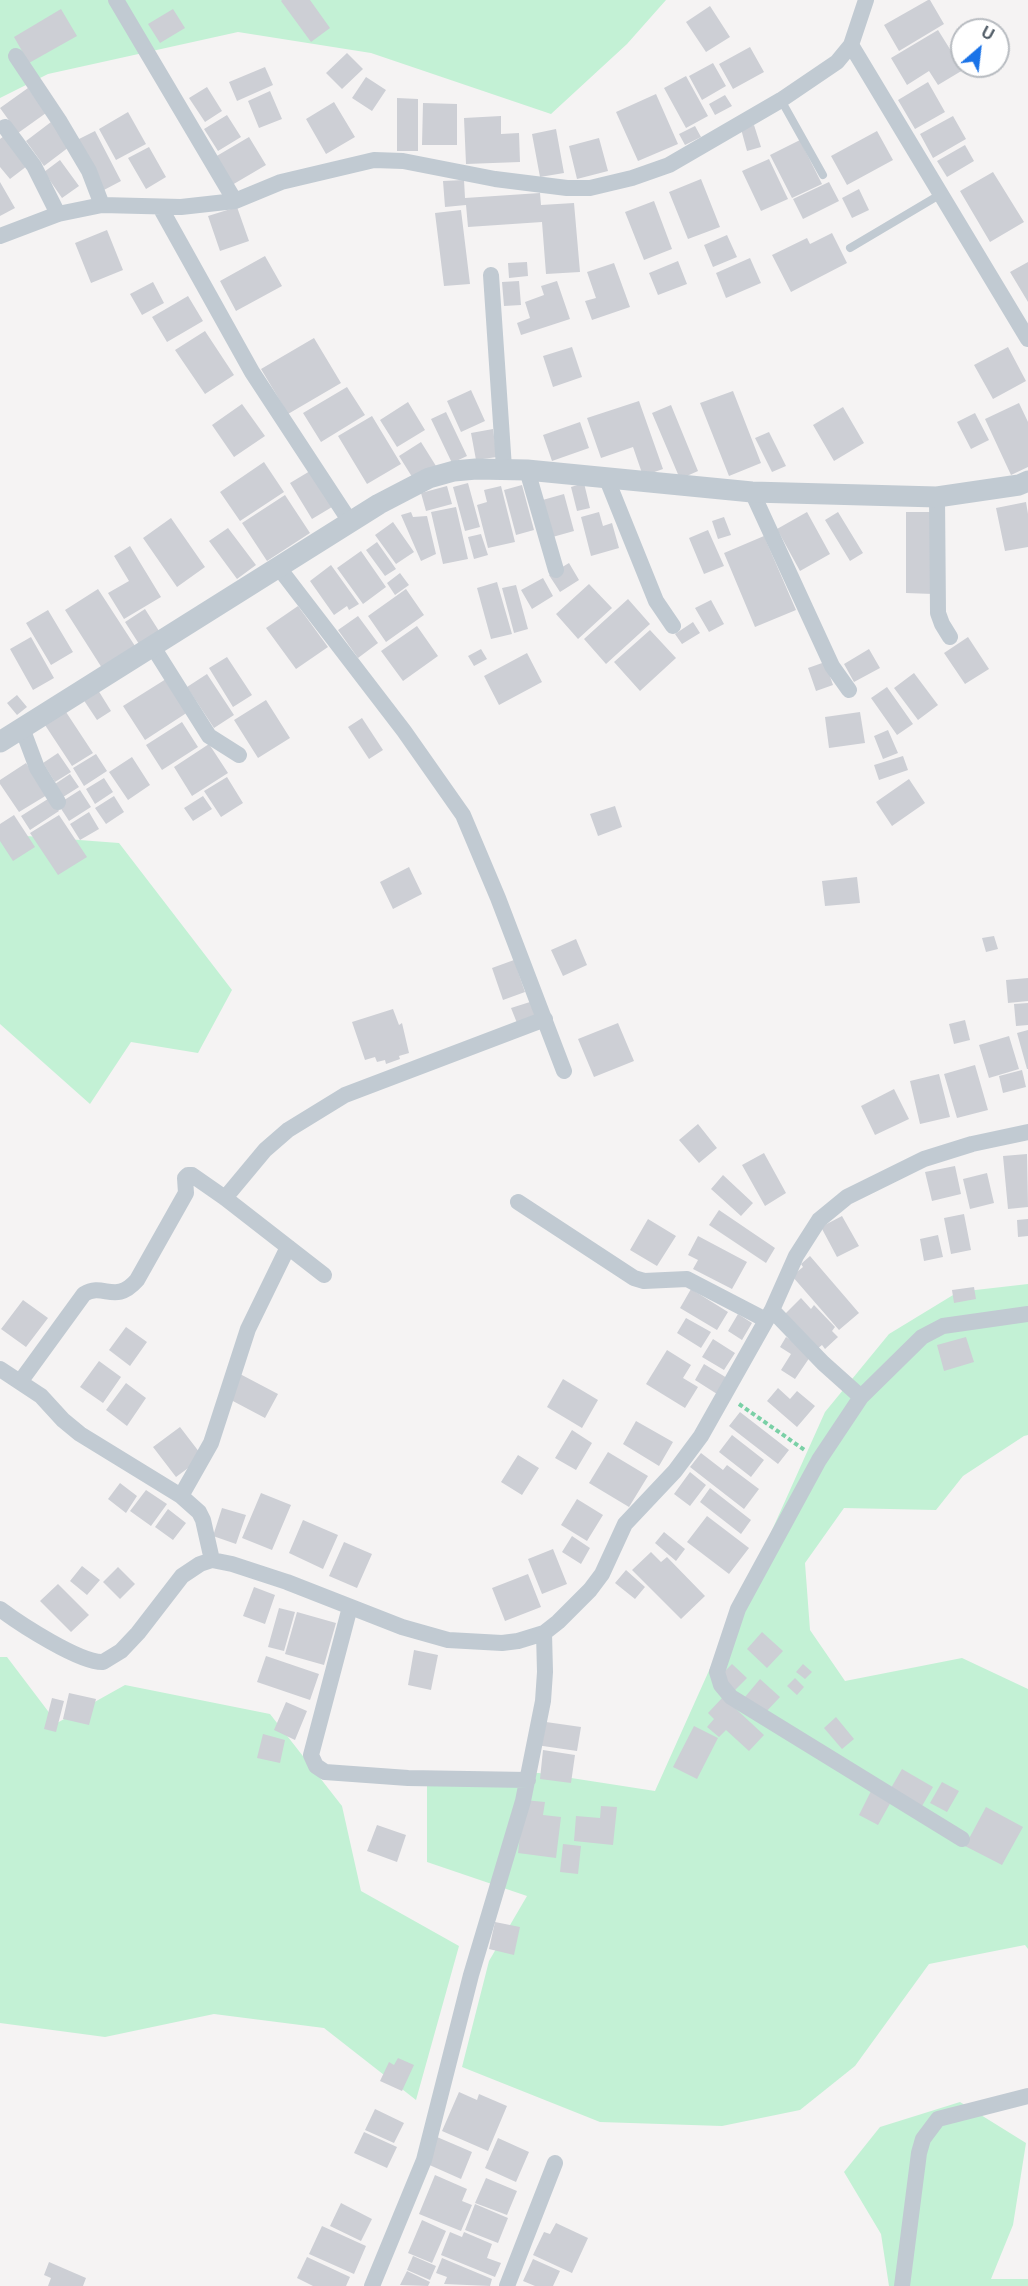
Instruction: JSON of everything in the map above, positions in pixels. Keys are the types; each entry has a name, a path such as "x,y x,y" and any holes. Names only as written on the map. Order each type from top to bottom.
{"street":[{"path":"116,0 235,201"},
{"path":"0,236 58,214 102,205 160,207 235,201 281,182 374,160 403,161 495,179 567,188 590,188 632,178 669,165 781,100 837,62 851,45 862,2"},
{"path":"851,45 1028,339"},
{"path":"16,56 89,171 102,205"},
{"path":"5,127 34,166 58,214"},
{"path":"160,207 252,372 351,523"},
{"path":"491,275 504,468"},
{"path":"0,742 379,504 429,478 454,471 504,468 752,492 937,497 1019,485 1028,481"},
{"path":"527,470 556,570"},
{"path":"606,477 656,601 673,626"},
{"path":"752,492 832,666 849,690"},
{"path":"937,497 938,612 950,637"},
{"path":"279,568 404,731 463,815 472,832 564,1071"},
{"path":"153,647 209,736 239,755"},
{"path":"22,728 37,768 58,802"},
{"path":"225,1198 265,1150 288,1130 345,1095 545,1019"},
{"path":"0,1609 16,1621 82,1658 97,1663 104,1662 121,1651 138,1633 182,1576 200,1564 212,1560 287,1582 402,1627 448,1640 502,1643 544,1633 575,1606 602,1574 625,1524 675,1471 701,1436 769,1315 796,1256 819,1220 847,1197 924,1159 972,1144 1028,1131"},
{"path":"20,1382 84,1294 97,1291 117,1293 130,1288 137,1280 186,1193 186,1176 192,1175 225,1198 324,1275"},
{"path":"518,1202 634,1278 644,1281 687,1280 769,1315 861,1397"},
{"path":"181,1496 211,1443 248,1329 288,1247"},
{"path":"962,1839 731,1697 721,1685 717,1672 738,1609 819,1460 861,1397 922,1337 943,1326 1028,1314"},
{"path":"0,1369 48,1402 63,1420 80,1434 181,1496 199,1512 212,1560"},
{"path":"350,1607 311,1755 316,1766 325,1772 408,1778 528,1780"},
{"path":"372,2286 424,2160 471,1976 528,1780 543,1701 544,1633"},
{"path":"902,2286 919,2153 923,2139 938,2119 1028,2096"},
{"path":"507,2286 555,2163"}],"lane":[{"path":"781,100 823,175"},
{"path":"850,248 941,195"}],"path":[{"path":"725,1395 819,1460"}],"green space":[{"path":"0,0 666,0 627,44 551,114 371,53 238,32 48,74 0,98"},
{"path":"0,834 119,843 232,990 198,1053 131,1042 90,1104 0,1024"},
{"path":"1028,1284 1028,1435 963,1476 936,1510 844,1508 805,1563 810,1630 845,1681 962,1658 1028,1689 1028,1949 1025,1945 929,1964 855,2066 800,2110 722,2126 600,2122 462,2067 489,1961 527,1896 427,1862 427,1771 539,1773 655,1791 825,1412 889,1334 958,1292"},
{"path":"0,1657 7,1657 57,1723 125,1685 270,1714 342,1806 361,1891 459,1946 416,2100 324,2028 214,2014 105,2037 0,2023"},
{"path":"960,2102 1026,2143 1013,2225 991,2279 1028,2279 1028,2286 889,2286 881,2234 844,2172 880,2127"}],"building":[{"path":"282,0 310,0 330,28 311,42"},
{"path":"928,0 944,24 899,51 884,25"},
{"path":"710,6 730,37 706,52 686,22"},
{"path":"61,9 77,36 29,63 14,37"},
{"path":"173,9 185,28 160,43 148,24"},
{"path":"938,30 950,49 950,78 938,85 929,71 907,85 891,58"},
{"path":"750,47 764,72 733,89 719,64"},
{"path":"347,53 363,69 342,89 326,73"},
{"path":"713,63 726,86 702,100 689,76"},
{"path":"265,67 273,85 237,101 229,82"},
{"path":"686,76 708,116 686,128 664,88"},
{"path":"366,77 386,90 372,111 352,98"},
{"path":"928,82 945,112 915,129 898,100"},
{"path":"207,87 222,111 205,122 189,98"},
{"path":"28,88 46,113 18,133 0,108"},
{"path":"270,91 282,119 259,128 248,101"},
{"path":"656,94 678,144 638,161 616,112"},
{"path":"725,95 732,106 715,115 709,104"},
{"path":"397,98 418,99 418,151 397,151"},
{"path":"334,102 355,137 326,154 306,119"},
{"path":"423,103 457,104 457,145 422,145"},
{"path":"128,112 146,144 116,160 99,129"},
{"path":"227,115 241,137 218,151 204,129"},
{"path":"501,116 501,134 519,133 520,162 466,164 464,118"},
{"path":"953,116 966,139 933,158 920,134"},
{"path":"51,122 69,147 44,166 26,141"},
{"path":"754,125 761,147 747,151 741,129"},
{"path":"695,126 701,137 685,145 679,134"},
{"path":"556,129 564,173 540,177 532,134"},
{"path":"95,131 121,181 102,191 75,141"},
{"path":"877,131 893,160 847,185 831,156"},
{"path":"4,136 27,166 10,179 0,167 0,139"},
{"path":"249,137 266,165 232,185 215,157"},
{"path":"599,138 608,171 577,179 569,146"},
{"path":"800,140 822,184 792,198 770,155"},
{"path":"965,145 974,161 947,177 937,161"},
{"path":"149,147 166,177 146,189 128,158"},
{"path":"769,159 788,199 761,211 742,171"},
{"path":"60,160 79,186 62,198 44,172"},
{"path":"993,172 1024,222 990,242 960,191"},
{"path":"701,179 720,227 688,239 669,192"},
{"path":"464,180 465,198 540,193 541,205 574,203 580,272 546,274 542,222 468,227 466,205 445,207 443,181"},
{"path":"0,182 15,208 0,216"},
{"path":"829,182 839,201 803,219 793,199"},
{"path":"859,189 869,210 852,218 842,198"},
{"path":"654,201 672,249 644,260 625,212"},
{"path":"237,207 249,241 220,251 208,216"},
{"path":"461,210 470,284 444,286 435,213"},
{"path":"107,230 123,270 91,283 75,243"},
{"path":"832,233 847,263 791,292 772,255 807,238 810,244"},
{"path":"727,235 737,257 713,267 704,245"},
{"path":"265,256 282,286 236,311 220,281"},
{"path":"750,258 761,283 726,298 716,273"},
{"path":"678,261 687,284 658,295 649,273"},
{"path":"527,262 528,276 509,278 508,263"},
{"path":"1028,262 1028,302 1010,272"},
{"path":"614,263 630,307 592,320 585,301 596,298 587,272"},
{"path":"519,281 521,305 504,306 502,282"},
{"path":"557,281 570,319 521,335 517,323 530,318 525,302 544,295 541,286"},
{"path":"153,282 164,303 142,315 130,294"},
{"path":"188,296 203,321 167,342 152,317"},
{"path":"205,331 234,375 205,394 175,350"},
{"path":"314,338 341,383 288,414 261,369"},
{"path":"572,347 582,377 553,387 543,356"},
{"path":"1008,347 1026,381 993,399 974,365"},
{"path":"347,387 365,415 321,442 303,413"},
{"path":"471,390 485,421 461,432 447,401"},
{"path":"733,391 761,463 729,476 700,403"},
{"path":"639,401 663,469 643,476 633,447 601,458 587,418"},
{"path":"408,402 425,430 397,447 380,420"},
{"path":"1019,403 1028,422 1028,467 1011,475 985,419"},
{"path":"242,404 265,436 234,457 212,425"},
{"path":"671,405 698,471 680,479 652,413"},
{"path":"843,407 864,443 834,461 813,425"},
{"path":"446,412 467,456 452,463 431,419"},
{"path":"975,413 989,440 971,449 957,422"},
{"path":"372,416 401,464 367,484 338,436"},
{"path":"580,422 589,448 552,461 543,435"},
{"path":"493,429 497,457 476,460 471,433"},
{"path":"769,432 786,466 772,472 755,438"},
{"path":"421,442 436,466 414,480 399,456"},
{"path":"264,462 284,492 240,521 220,492"},
{"path":"310,471 332,507 312,519 290,483"},
{"path":"468,483 480,527 465,531 453,487"},
{"path":"584,483 590,508 577,511 571,487"},
{"path":"522,485 534,530 516,535 504,490"},
{"path":"447,486 452,504 426,511 421,493"},
{"path":"501,486 515,542 488,548 477,505 487,502 484,490"},
{"path":"564,494 574,531 549,538 539,501"},
{"path":"285,495 310,533 267,561 242,523"},
{"path":"1026,502 1028,547 1005,551 996,508"},
{"path":"456,507 468,559 443,564 431,512"},
{"path":"411,512 413,517 427,516 436,554 421,561 401,515"},
{"path":"599,512 603,526 612,523 619,548 591,556 581,517"},
{"path":"807,512 830,554 800,571 777,529"},
{"path":"838,512 863,553 850,561 825,520"},
{"path":"906,512 934,512 933,594 906,593"},
{"path":"724,517 731,535 718,539 712,521"},
{"path":"171,518 205,567 177,587 143,538"},
{"path":"393,522 414,552 396,564 375,535"},
{"path":"228,528 256,565 237,579 209,541"},
{"path":"708,530 724,566 704,574 689,538"},
{"path":"481,534 488,555 474,559 468,537"},
{"path":"764,536 796,610 755,627 724,553"},
{"path":"377,542 396,569 385,576 366,550"},
{"path":"130,546 161,597 124,619 108,593 129,581 114,556"},
{"path":"361,551 386,587 363,604 337,568"},
{"path":"569,563 579,580 560,592 549,575"},
{"path":"331,565 359,604 349,610 347,606 334,615 310,581"},
{"path":"400,573 409,585 395,595 387,583"},
{"path":"543,578 553,596 532,609 521,590"},
{"path":"497,582 512,634 491,639 477,588"},
{"path":"589,584 612,608 578,639 556,614"},
{"path":"516,585 528,629 514,633 502,588"},
{"path":"98,589 135,646 102,668 65,610"},
{"path":"406,589 424,615 386,642 368,616"},
{"path":"628,599 650,624 606,664 584,639"},
{"path":"711,600 724,624 709,632 695,608"},
{"path":"298,606 328,647 296,669 266,628"},
{"path":"145,609 159,631 139,644 125,622"},
{"path":"48,610 73,652 51,665 26,623"},
{"path":"358,616 378,643 358,658 338,630"},
{"path":"693,622 700,633 682,644 675,634"},
{"path":"417,626 438,656 403,681 381,651"},
{"path":"650,630 676,658 640,691 614,662"},
{"path":"31,637 54,678 33,690 10,649"},
{"path":"968,637 989,669 965,684 944,653"},
{"path":"481,649 487,659 474,666 468,656"},
{"path":"869,649 880,668 854,682 844,664"},
{"path":"527,653 542,682 499,705 484,676"},
{"path":"227,657 252,695 233,707 209,668"},
{"path":"825,662 833,685 816,691 808,668"},
{"path":"914,673 938,705 918,720 894,688"},
{"path":"207,674 234,715 214,728 187,687"},
{"path":"166,679 188,712 145,740 123,706"},
{"path":"887,687 913,724 897,735 871,698"},
{"path":"98,690 111,711 97,720 83,699"},
{"path":"17,695 27,707 17,715 7,703"},
{"path":"266,700 290,738 258,758 234,720"},
{"path":"66,712 93,753 72,766 45,725"},
{"path":"860,712 865,743 829,748 825,717"},
{"path":"362,718 383,750 369,759 348,727"},
{"path":"182,722 198,747 162,770 146,745"},
{"path":"888,730 898,753 883,759 874,736"},
{"path":"209,744 228,773 192,796 174,767"},
{"path":"58,753 71,772 55,782 43,763"},
{"path":"96,754 107,771 84,786 73,768"},
{"path":"903,756 908,770 879,780 874,765"},
{"path":"132,757 150,785 128,800 109,772"},
{"path":"26,763 47,795 19,812 0,784 0,780"},
{"path":"70,774 79,787 60,799 52,786"},
{"path":"227,777 243,803 221,817 204,791"},
{"path":"104,778 113,792 95,804 86,789"},
{"path":"909,779 925,803 892,826 876,802"},
{"path":"80,790 91,807 69,821 58,804"},
{"path":"114,796 124,812 106,824 95,808"},
{"path":"203,796 212,809 193,821 184,808"},
{"path":"51,797 59,811 30,830 21,816"},
{"path":"615,806 622,827 598,836 590,814"},
{"path":"89,812 99,829 80,840 70,824"},
{"path":"14,815 35,847 13,861 0,841 0,824"},
{"path":"59,815 87,857 58,875 30,833"},
{"path":"409,867 422,894 393,909 380,882"},
{"path":"857,877 860,903 825,906 822,881"},
{"path":"994,936 998,949 986,952 982,938"},
{"path":"576,939 587,965 563,976 551,950"},
{"path":"514,960 525,992 503,1000 492,968"},
{"path":"1028,978 1028,1001 1008,1003 1006,980"},
{"path":"530,1002 536,1017 517,1023 511,1008"},
{"path":"1028,1003 1028,1025 1016,1026 1014,1004"},
{"path":"393,1009 399,1025 402,1023 409,1053 386,1064 385,1060 377,1062 375,1057 365,1060 352,1022"},
{"path":"965,1020 970,1040 954,1044 949,1024"},
{"path":"618,1023 634,1061 594,1077 578,1039"},
{"path":"1028,1030 1028,1069 1027,1069 1017,1033"},
{"path":"1009,1036 1019,1069 989,1078 979,1045"},
{"path":"975,1065 988,1110 957,1118 944,1074"},
{"path":"1022,1070 1026,1087 1003,1093 999,1076"},
{"path":"939,1074 950,1117 920,1124 910,1081"},
{"path":"894,1089 909,1119 875,1135 861,1106"},
{"path":"698,1124 717,1148 699,1163 679,1140"},
{"path":"764,1153 786,1193 765,1206 742,1165"},
{"path":"1027,1154 1028,1207 1008,1209 1003,1156"},
{"path":"955,1166 961,1194 932,1201 925,1172"},
{"path":"987,1173 994,1203 970,1209 963,1179"},
{"path":"723,1175 753,1203 741,1216 711,1189"},
{"path":"719,1210 775,1248 766,1263 709,1225"},
{"path":"964,1214 971,1250 951,1254 944,1218"},
{"path":"842,1216 859,1246 837,1257 821,1227"},
{"path":"648,1219 676,1236 657,1266 630,1250"},
{"path":"1028,1219 1028,1236 1018,1237 1017,1220"},
{"path":"938,1235 943,1257 924,1261 920,1239"},
{"path":"698,1236 747,1262 732,1289 693,1269 698,1260 688,1255"},
{"path":"810,1256 859,1313 839,1330 792,1276 803,1267 801,1264"},
{"path":"974,1287 976,1299 954,1303 952,1290"},
{"path":"691,1289 728,1312 717,1330 680,1308"},
{"path":"801,1298 811,1309 814,1305 835,1327 832,1331 838,1337 825,1349 822,1345 817,1349 784,1315"},
{"path":"23,1300 48,1318 26,1347 1,1329"},
{"path":"738,1314 752,1323 742,1340 728,1331"},
{"path":"686,1318 711,1332 701,1348 677,1333"},
{"path":"126,1327 147,1342 130,1366 109,1350"},
{"path":"786,1337 812,1354 795,1379 781,1370 791,1354 780,1347"},
{"path":"966,1337 974,1362 944,1371 937,1345"},
{"path":"713,1339 735,1353 724,1370 702,1357"},
{"path":"667,1350 691,1365 683,1378 698,1387 685,1408 646,1384"},
{"path":"99,1361 121,1377 103,1403 80,1387"},
{"path":"704,1364 727,1378 717,1394 695,1380"},
{"path":"240,1374 278,1394 265,1418 231,1400"},
{"path":"563,1379 598,1400 582,1428 547,1407"},
{"path":"126,1383 146,1398 127,1426 106,1410"},
{"path":"778,1388 790,1399 797,1391 815,1406 797,1427 767,1401"},
{"path":"740,1412 789,1450 778,1464 729,1426"},
{"path":"636,1421 673,1442 659,1466 623,1444"},
{"path":"180,1427 203,1457 176,1477 153,1447"},
{"path":"572,1430 592,1443 576,1470 555,1458"},
{"path":"732,1435 764,1460 751,1477 719,1452"},
{"path":"608,1452 648,1476 629,1507 589,1483"},
{"path":"701,1453 723,1470 727,1465 759,1489 744,1509 690,1467"},
{"path":"518,1455 539,1468 522,1495 501,1482"},
{"path":"690,1472 706,1485 690,1506 674,1494"},
{"path":"120,1483 137,1496 126,1513 108,1499"},
{"path":"710,1488 751,1520 741,1534 700,1502"},
{"path":"146,1490 167,1504 151,1526 130,1511"},
{"path":"261,1493 291,1505 272,1550 242,1538"},
{"path":"577,1499 603,1515 587,1541 561,1525"},
{"path":"222,1508 246,1515 236,1544 213,1536"},
{"path":"168,1509 186,1523 173,1540 155,1527"},
{"path":"707,1516 749,1548 729,1574 687,1542"},
{"path":"303,1520 338,1535 323,1569 289,1553"},
{"path":"664,1532 685,1549 676,1561 655,1543"},
{"path":"572,1536 590,1548 581,1564 562,1552"},
{"path":"344,1542 372,1554 357,1588 329,1576"},
{"path":"553,1549 567,1584 542,1594 528,1559"},
{"path":"651,1552 661,1562 667,1557 705,1596 681,1619 632,1570"},
{"path":"82,1566 100,1580 87,1595 70,1581"},
{"path":"118,1567 135,1584 120,1599 103,1582"},
{"path":"626,1570 645,1587 635,1599 615,1583"},
{"path":"528,1574 541,1607 505,1621 492,1588"},
{"path":"58,1584 89,1615 71,1632 40,1601"},
{"path":"254,1587 275,1595 265,1624 243,1616"},
{"path":"279,1608 295,1612 284,1651 268,1647"},
{"path":"297,1612 336,1623 324,1665 285,1654"},
{"path":"762,1632 783,1651 767,1668 747,1649"},
{"path":"414,1650 438,1655 431,1690 408,1685"},
{"path":"266,1656 319,1674 310,1700 257,1682"},
{"path":"732,1664 747,1678 734,1691 719,1677"},
{"path":"803,1664 812,1672 805,1679 796,1672"},
{"path":"795,1678 804,1687 797,1695 787,1686"},
{"path":"760,1679 780,1697 764,1714 745,1697"},
{"path":"69,1693 96,1699 89,1725 63,1719"},
{"path":"723,1697 764,1735 749,1751 726,1730 719,1737 707,1727 714,1719 708,1713"},
{"path":"52,1698 64,1701 56,1732 44,1729"},
{"path":"286,1702 307,1711 295,1740 274,1730"},
{"path":"836,1717 854,1739 842,1749 824,1728"},
{"path":"539,1721 581,1727 577,1751 536,1745"},
{"path":"694,1726 718,1738 697,1779 673,1767"},
{"path":"263,1734 285,1740 280,1763 257,1758"},
{"path":"543,1750 575,1755 571,1783 540,1779"},
{"path":"902,1769 933,1787 922,1806 891,1788"},
{"path":"942,1782 959,1791 947,1812 930,1803"},
{"path":"872,1789 892,1800 878,1825 859,1815"},
{"path":"524,1800 545,1802 543,1815 561,1817 556,1858 518,1853"},
{"path":"601,1806 617,1807 613,1845 574,1841 576,1816 600,1818"},
{"path":"986,1807 1023,1827 1002,1865 965,1846"},
{"path":"377,1825 406,1835 397,1862 367,1851"},
{"path":"563,1844 581,1846 578,1874 560,1872"},
{"path":"495,1922 520,1927 514,1955 489,1949"},
{"path":"398,2058 414,2065 402,2091 380,2081 389,2062 394,2065"},
{"path":"459,2092 477,2100 479,2094 507,2106 488,2151 442,2131"},
{"path":"375,2109 404,2123 394,2143 365,2130"},
{"path":"364,2132 397,2147 387,2168 354,2153"},
{"path":"437,2137 472,2152 461,2179 425,2163"},
{"path":"498,2138 529,2152 516,2182 485,2168"},
{"path":"435,2175 467,2189 462,2201 472,2205 461,2231 419,2214"},
{"path":"486,2178 517,2191 507,2215 475,2203"},
{"path":"341,2203 372,2219 361,2241 330,2226"},
{"path":"475,2204 508,2218 498,2243 465,2230"},
{"path":"422,2220 446,2231 432,2263 408,2253"},
{"path":"556,2223 588,2238 572,2273 533,2255 544,2232 550,2234"},
{"path":"322,2226 366,2246 354,2274 309,2254"},
{"path":"450,2232 462,2237 464,2232 492,2244 487,2258 501,2263 495,2277 441,2255"},
{"path":"413,2256 436,2266 430,2280 407,2270"},
{"path":"307,2257 350,2277 346,2286 313,2286 297,2278"},
{"path":"442,2258 492,2279 490,2286 444,2284 447,2277 436,2273"},
{"path":"533,2259 560,2271 553,2286 535,2286 523,2281"},
{"path":"49,2262 86,2278 83,2286 48,2286 51,2278 44,2275"},
{"path":"407,2271 430,2282 428,2286 400,2285"}]}
